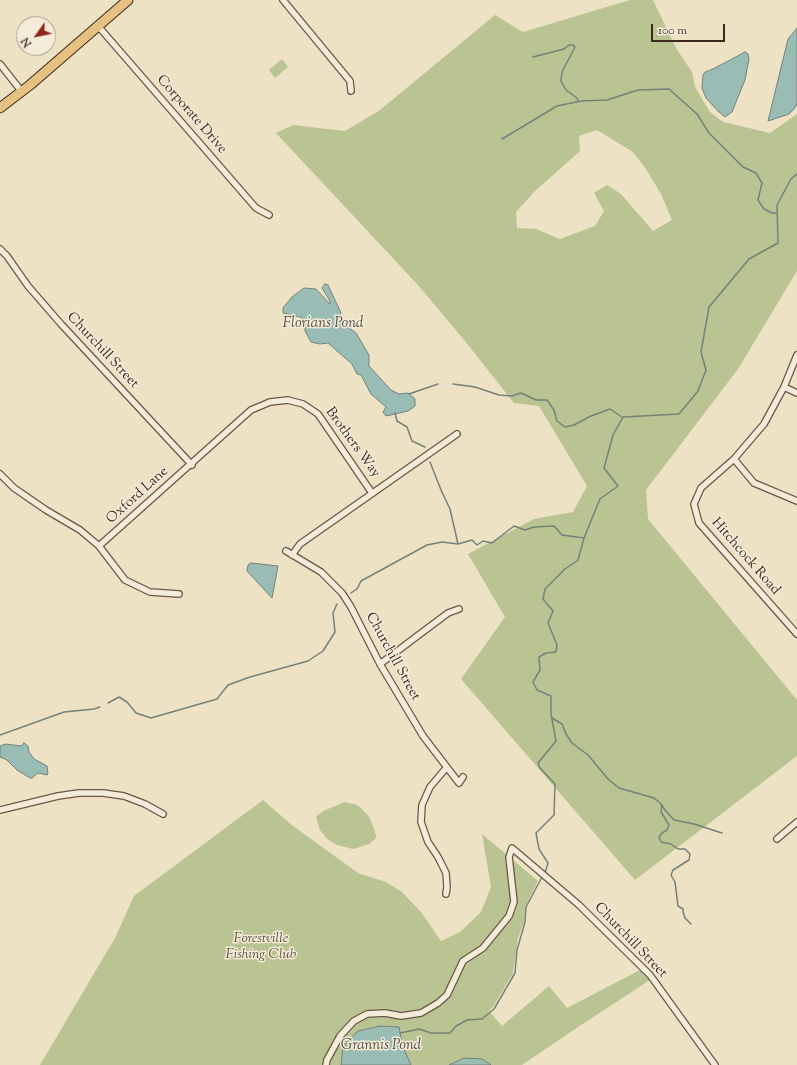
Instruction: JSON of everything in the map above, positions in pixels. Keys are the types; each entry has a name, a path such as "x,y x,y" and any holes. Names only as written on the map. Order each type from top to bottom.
{"main road":[{"path":"0,108 22,92 128,0"}],"street":[{"path":"283,0 350,81 350,91"},
{"name":"Corporate Drive","path":"98,26 256,208 269,215"},
{"path":"0,64 22,92"},
{"name":"Churchill Street","path":"0,249 7,256 28,286 61,324 192,465"},
{"name":"Hitchcock Road","path":"797,354 784,387 764,424 734,459 701,488 694,504 699,523 797,634"},
{"path":"784,387 797,393"},
{"name":"Brothers Way","path":"192,465 252,410 270,402 288,400 303,404 318,414 372,493"},
{"path":"292,554 300,544 457,434"},
{"path":"734,459 754,483 797,501"},
{"name":"Oxford Lane","path":"100,546 192,465"},
{"path":"0,474 10,486 80,530 100,546 125,580 150,592 179,594"},
{"name":"Churchill Street","path":"286,551 321,572 342,593 351,607 380,664 423,736 460,783 464,777"},
{"path":"380,664 448,613 459,609"},
{"path":"446,894 446,873 428,842 421,822 422,805 430,787 447,767"},
{"path":"0,810 58,796 79,793 103,793 124,796 145,804 164,814"},
{"path":"777,839 797,822"},
{"name":"Churchill Street","path":"326,1065 327,1060 340,1036 354,1021 367,1014 385,1012 401,1016 421,1013 438,1003 447,995 463,962 483,948 510,916 514,902 509,857 512,848 580,905 650,975 715,1065"}],"green space":[{"path":"630,0 653,0 676,48 692,72 695,87 710,112 723,122 770,133 797,114 797,271 738,369 646,490 648,519 797,700 797,756 635,880 461,679 505,617 468,554 534,519 573,512 587,486 539,406 514,403 417,284 276,133 293,125 345,131 380,110 495,15 523,32","holes":["597,130 633,152 646,169 661,194 672,220 653,231 621,194 607,185 594,193 604,211 595,226 560,239 536,229 517,228 516,212 535,191 580,151 579,136"]},
{"path":"282,59 288,67 275,78 269,70"},
{"name":"Forestville Fishing Club","path":"263,800 293,826 358,873 386,882 402,892 421,912 441,941 460,932 481,912 491,887 482,834 538,881 525,907 524,922 518,938 513,973 493,1007 489,1011 502,1026 549,986 567,1008 640,970 650,980 522,1065 40,1065 115,938 134,896"},
{"path":"345,802 357,805 370,818 376,838 369,844 353,849 337,845 327,839 320,830 316,817 323,811"}],"water":[{"path":"797,28 797,103 795,108 789,114 768,121 788,39"},
{"path":"745,52 748,54 749,59 745,80 732,112 725,117 706,98 702,88 703,75 705,72"},
{"name":"Florians Pond","path":"325,284 328,285 341,313 339,316 348,327 356,333 369,355 369,366 391,390 399,394 408,393 415,399 415,406 408,411 386,416 383,412 386,407 371,394 361,375 357,374 352,364 328,343 320,344 311,342 305,331 305,320 300,317 283,313 283,308 292,297 304,288 316,289 330,304 330,301 322,288"},
{"path":"251,563 278,566 272,598 247,571 248,565"},
{"path":"24,743 28,746 29,752 34,759 47,766 47,775 38,773 30,778 17,770 7,760 0,757 0,746 6,744 21,746"},
{"name":"Grannis Pond","path":"380,1026 399,1027 403,1047 411,1065 341,1065 343,1047 358,1031"},
{"path":"464,1058 482,1059 491,1065 449,1065"}],"waterway":[{"path":"533,57 564,49 569,45 573,45 575,47 562,72 561,81 566,90 577,98 578,101"},
{"path":"502,139 557,106 581,101 607,100 638,90 669,89 697,114 709,133 743,167 756,173 762,183 758,200 764,209 772,213 777,213"},
{"path":"545,873 548,863 539,849 536,833 554,815 555,784 540,768 538,763 556,741 551,714 551,696 537,690 533,682 540,670 539,657 546,653 556,652 557,645 548,623 553,611 543,599 545,589 565,569 578,560 584,538 600,499 618,486 604,468 613,435 623,417 679,414 698,391 706,370 701,352 709,307 749,259 778,243 777,205 791,179 797,174"},
{"path":"409,394 438,384"},
{"path":"453,384 475,387 499,395 512,396 521,393 536,400 547,400 554,410 557,421 565,427 574,425 591,416 610,409 622,417"},
{"path":"395,413 397,421 407,427 412,441 425,447"},
{"path":"430,462 450,509 458,544"},
{"path":"351,593 357,589 361,581 427,545 442,542 458,544 472,540 477,545 483,541 492,543 514,526 525,530 534,527 554,526 562,535 584,538"},
{"path":"108,703 119,697 127,702 136,713 151,718 217,699 228,685 250,677 308,661 323,651 335,632 333,613 337,604"},
{"path":"0,735 64,712 100,707"},
{"path":"552,718 562,724 572,743 588,755 608,779 619,788 654,798 674,820 694,824 722,833"},
{"path":"662,805 661,812 669,825 667,830 659,837 661,842 671,844 678,849 685,849 690,854 689,860 673,870 671,875 675,882 678,906 683,909 685,918 691,924"},
{"path":"400,1033 419,1029 431,1033 450,1033 456,1026 467,1020 482,1019 494,1009 515,973 517,950 525,922 526,907 542,877"}]}
